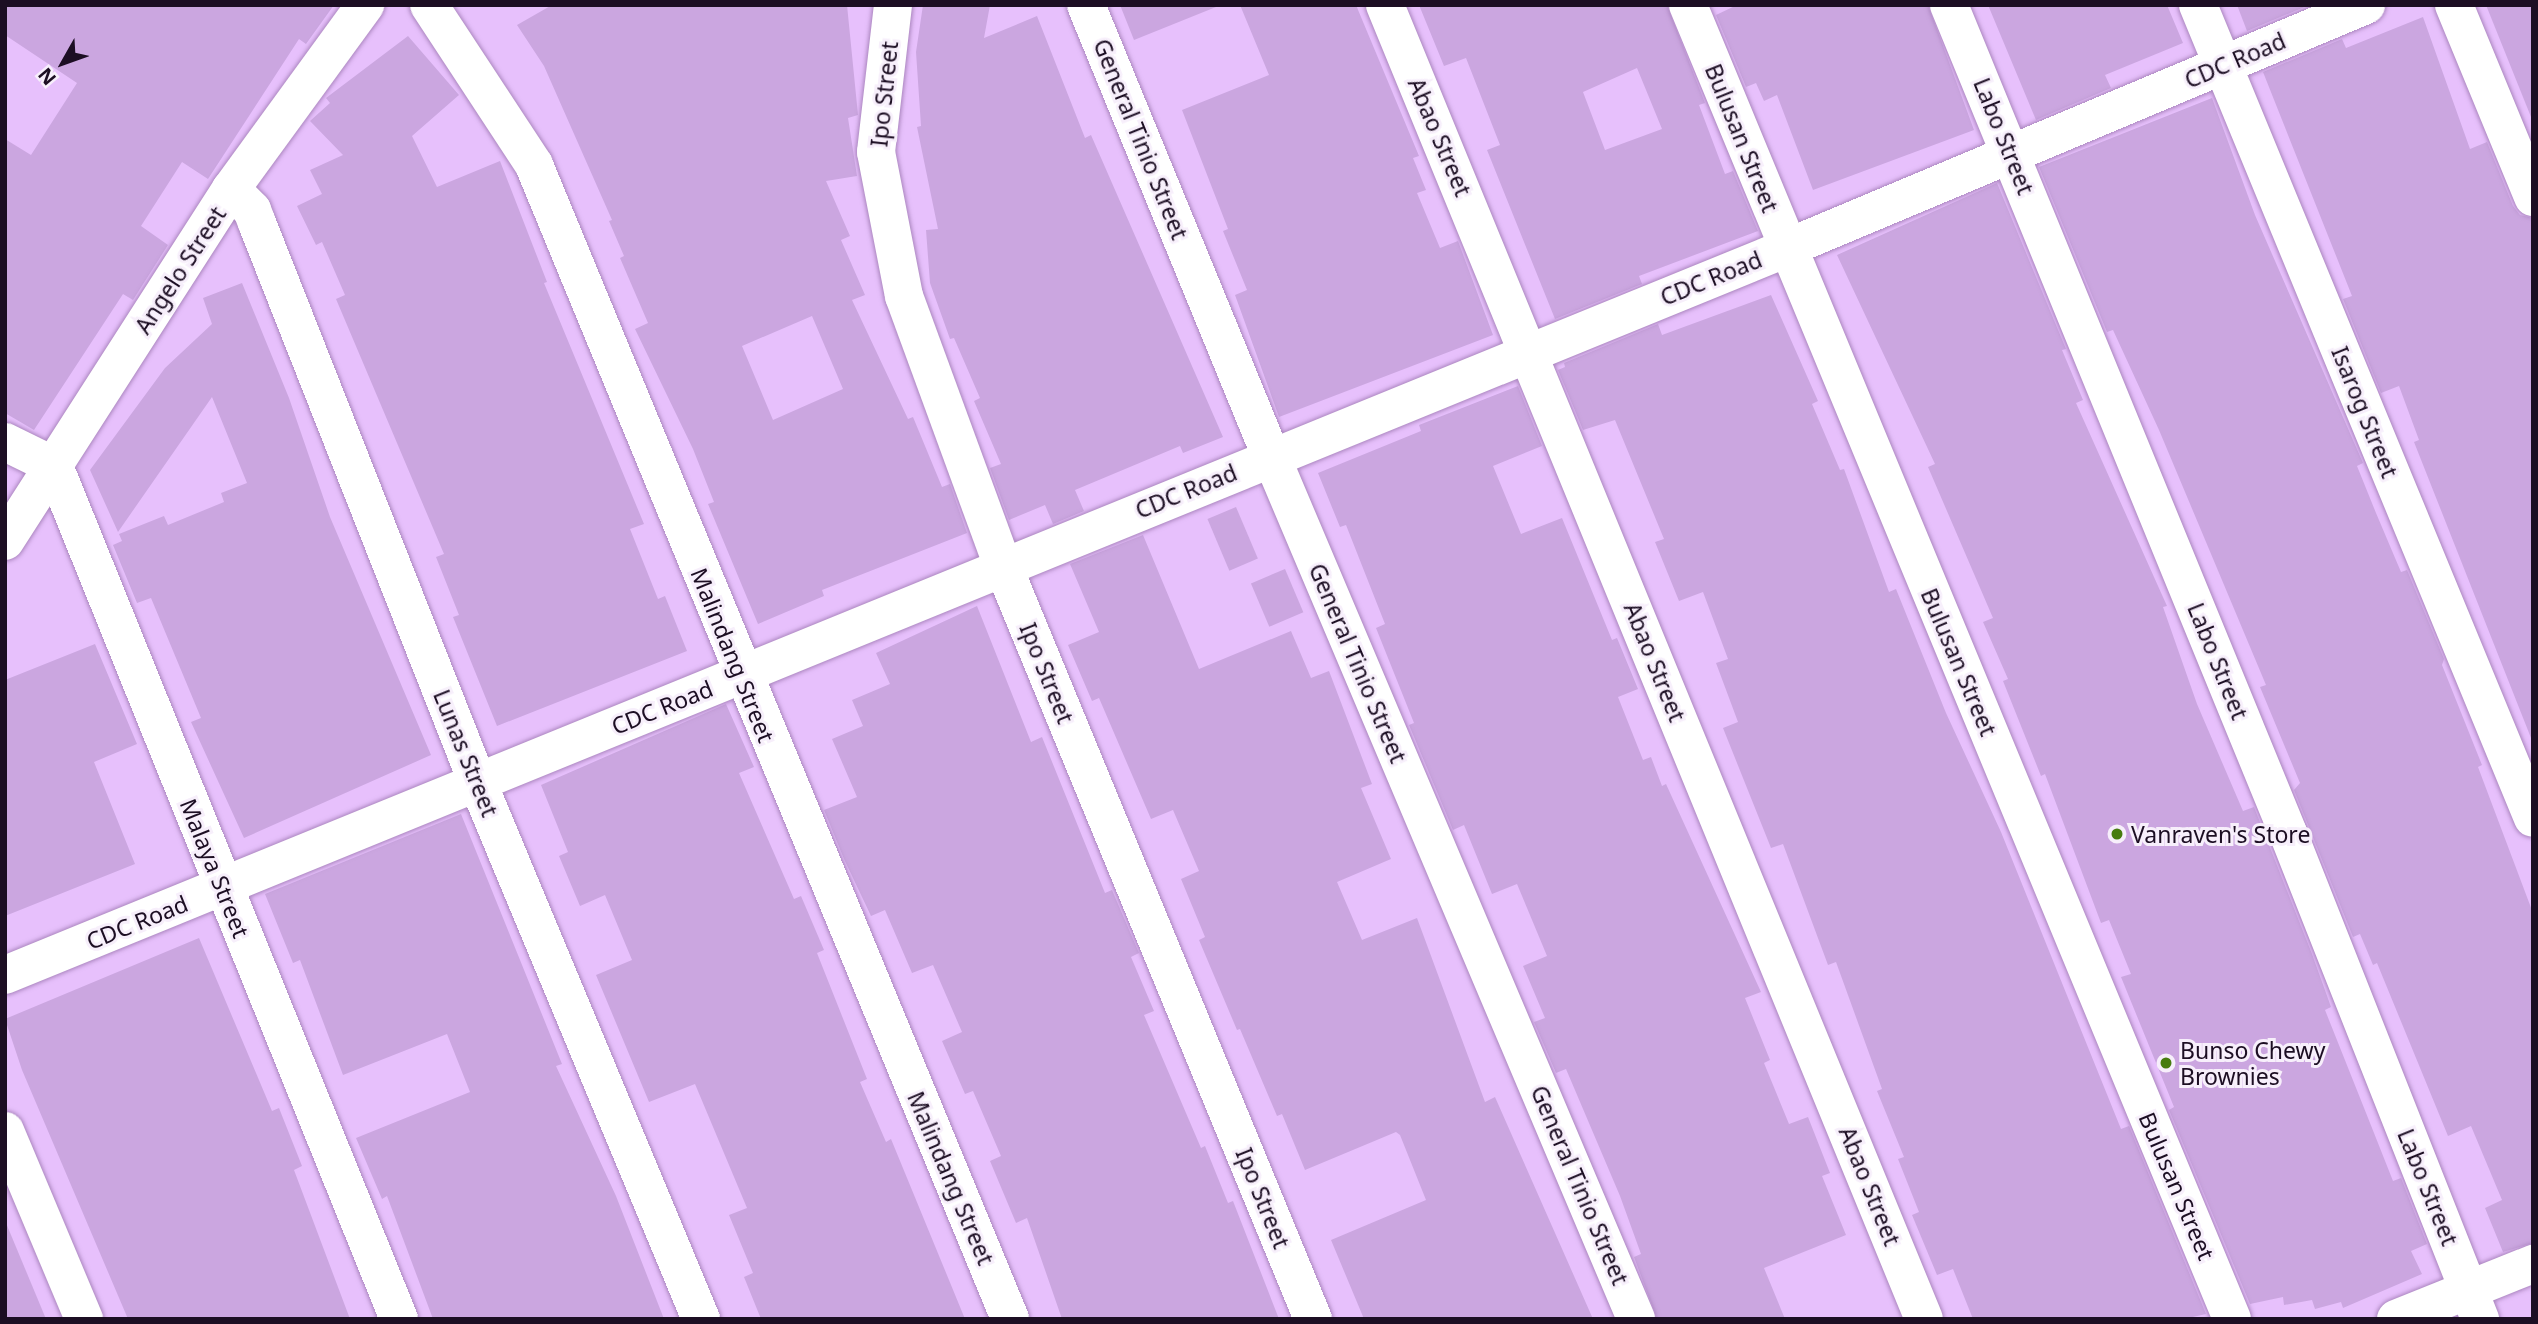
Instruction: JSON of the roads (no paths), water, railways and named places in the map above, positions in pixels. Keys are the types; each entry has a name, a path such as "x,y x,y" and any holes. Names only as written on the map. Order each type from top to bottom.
{"street":[{"name":"Angelo Street","path":"5,541 231,189 365,5"},
{"name":"Malindang Street","path":"429,5 534,165 741,676 1010,1319"},
{"name":"Ipo Street","path":"893,5 876,152 885,215 904,296 1003,566 1313,1319"},
{"name":"General Tinio Street","path":"1086,5 1270,456 1636,1319"},
{"name":"Abao Street","path":"1385,5 1924,1319"},
{"name":"Bulusan Street","path":"1688,5 2232,1319"},
{"name":"Labo Street","path":"1949,5 2474,1304"},
{"name":"Isarog Street","path":"2198,5 2533,818"},
{"name":"CDC Road","path":"5,975 741,676 1270,456 1787,248 2366,5"},
{"path":"2454,5 2533,197"},
{"name":"Lunas Street","path":"231,189 255,217 477,782 701,1319"},
{"path":"5,442 54,466"},
{"name":"Malaya Street","path":"54,466 222,887 399,1319"},
{"path":"5,1131 84,1319"},
{"path":"2396,1319 2474,1304 2533,1264"}],"place":[{"name":"Vanraven's Store","path":"2117,834"},
{"name":"Bunso Chewy Brownies","path":"2166,1063"}]}
